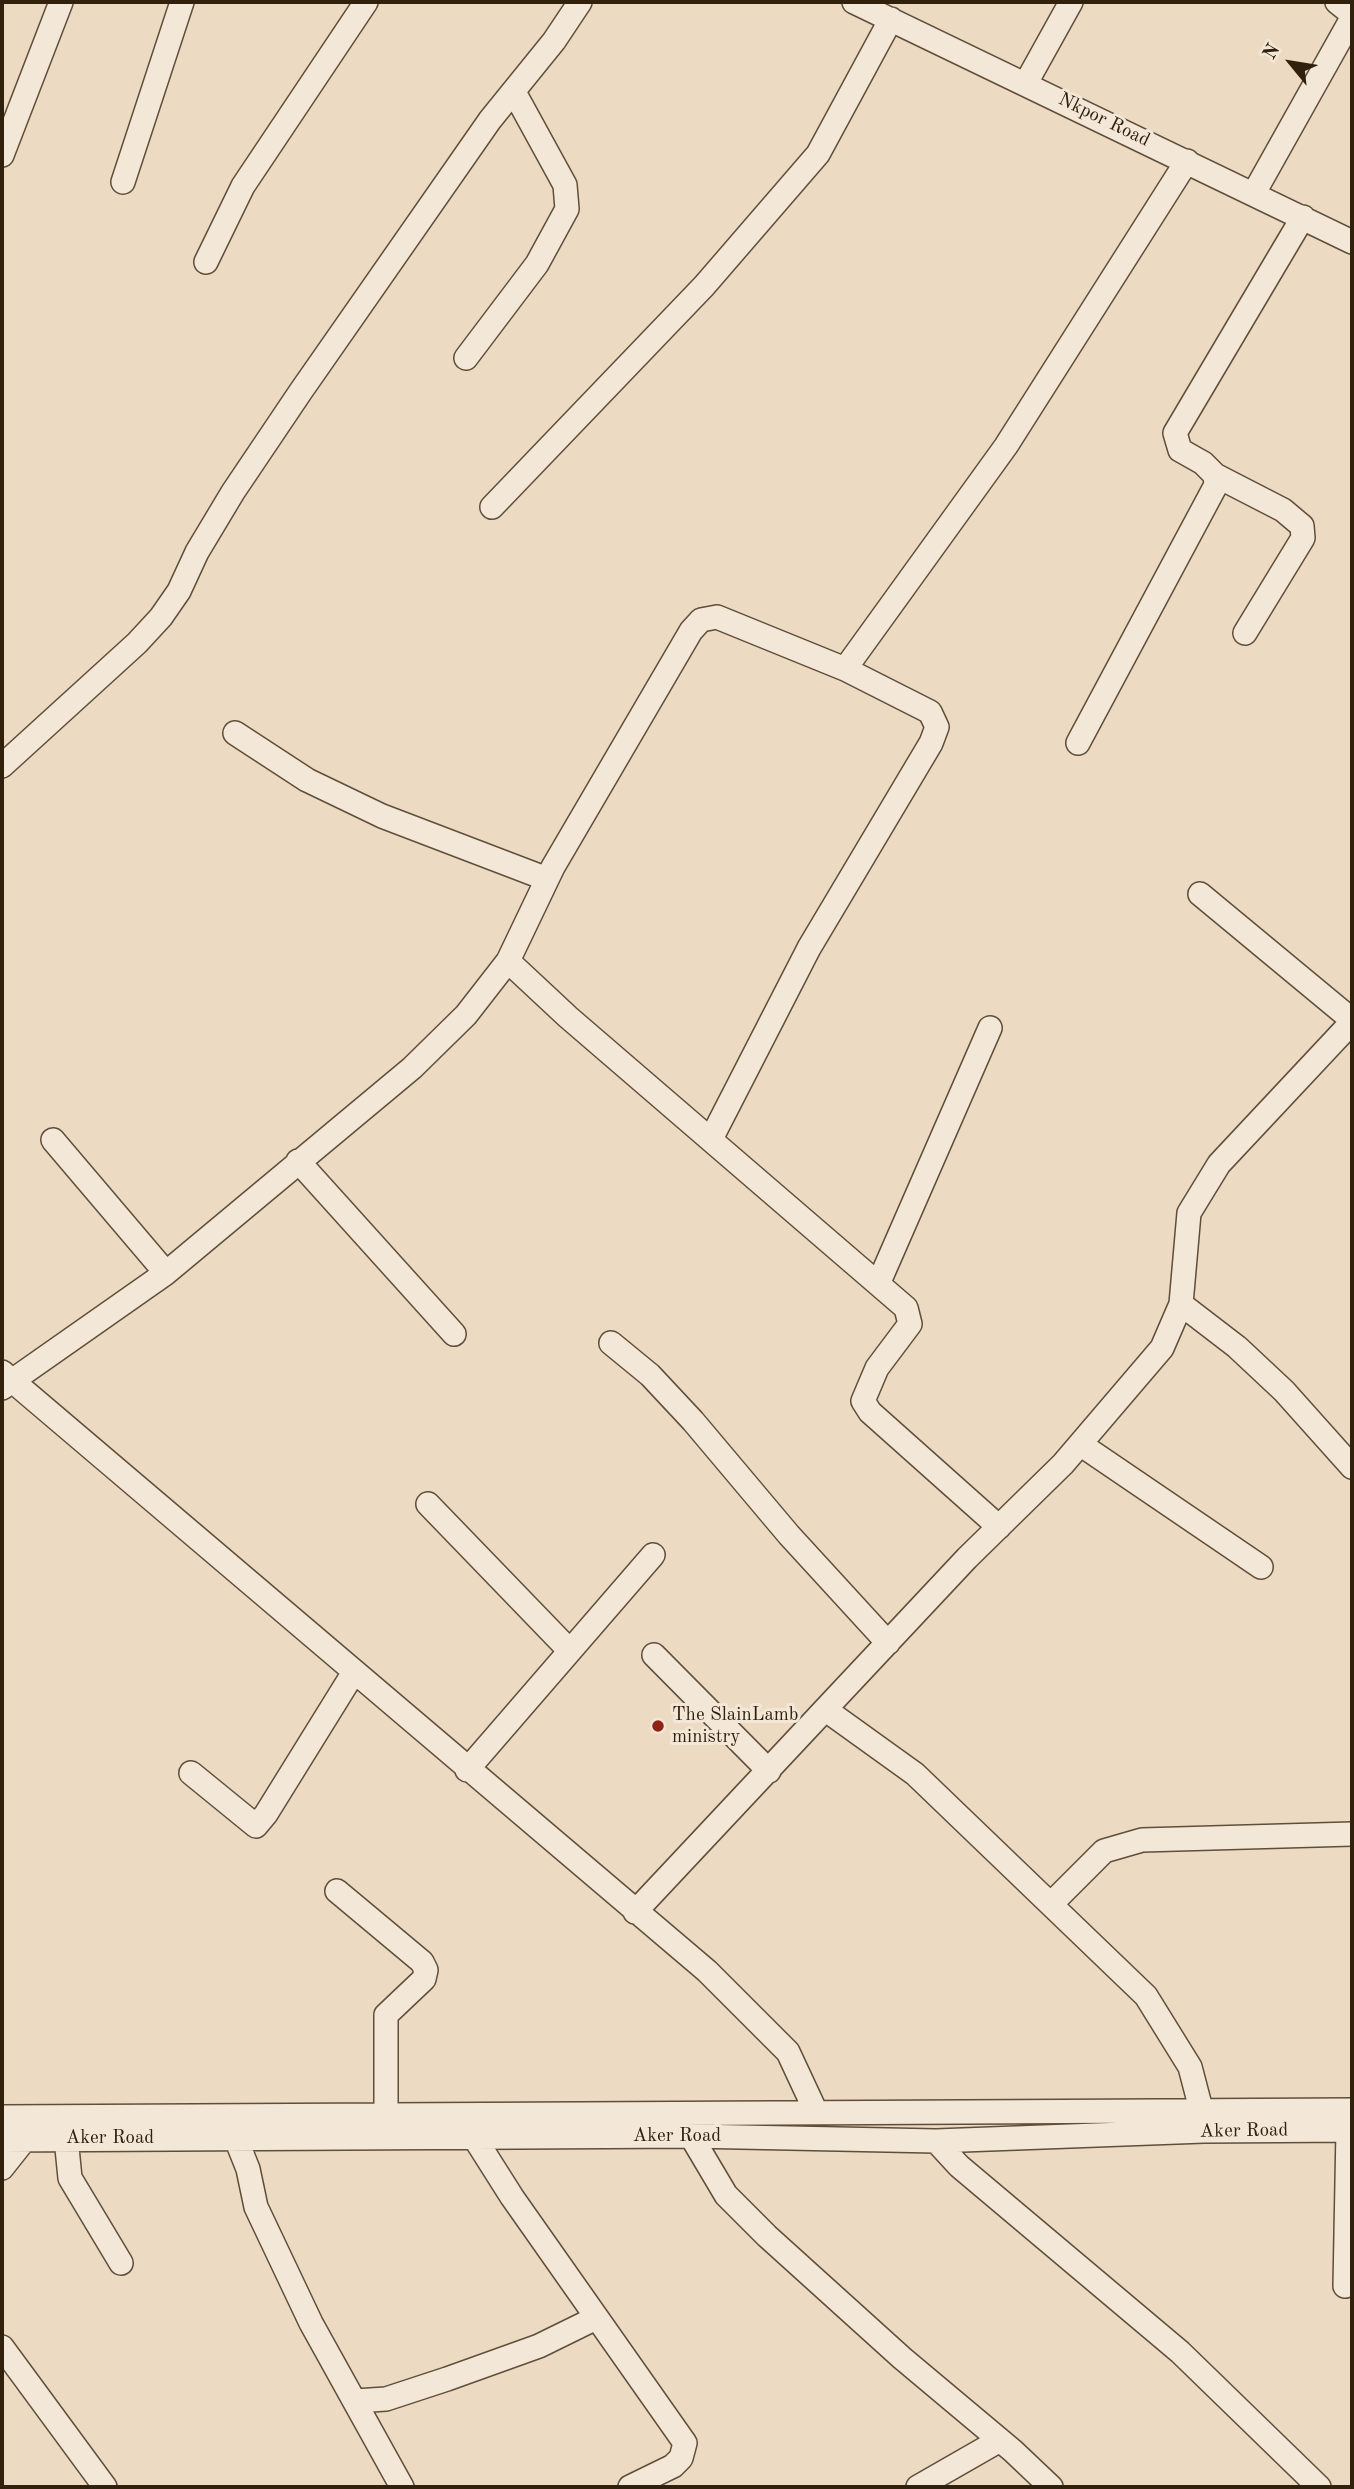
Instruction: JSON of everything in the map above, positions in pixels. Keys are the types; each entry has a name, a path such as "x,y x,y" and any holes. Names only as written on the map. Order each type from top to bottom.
{"street":[{"path":"2,155 61,2"},
{"path":"123,182 182,2"},
{"path":"206,262 243,186 366,2"},
{"path":"2,766 137,643 161,617 179,591 197,552 233,492 490,120 554,41 580,2"},
{"name":"Nkpor Road","path":"854,2 1352,242"},
{"path":"1026,83 1071,2"},
{"path":"1254,193 1352,16 1337,2"},
{"path":"492,507 704,286 818,154 891,19"},
{"path":"466,358 537,264 567,209 565,185 514,92"},
{"path":"845,669 1006,446 1187,161"},
{"path":"1245,633 1303,538 1302,526 1283,510 1215,475 1203,463 1180,450 1175,433 1303,217"},
{"path":"1077,743 1216,485 1215,475"},
{"path":"711,1139 803,960 931,743 937,727 930,712 845,669 717,617 701,620 691,631 547,878 509,961 466,1015 412,1068 166,1273 5,1380 707,1971 788,2052 816,2112"},
{"path":"235,733 307,779 382,816 547,878"},
{"path":"635,1912 1080,1444 1162,1348 1181,1304 1189,1213 1219,1164 1352,1021 1200,894"},
{"path":"509,961 568,1017 906,1308 910,1324 877,1368 863,1401 870,1412 999,1527"},
{"path":"878,1282 990,1028"},
{"path":"53,1140 166,1273"},
{"path":"298,1161 454,1334"},
{"path":"1181,1304 1237,1347 1284,1391 1352,1467"},
{"path":"611,1343 650,1375 693,1421 789,1535 888,1643"},
{"path":"1080,1444 1261,1567"},
{"path":"428,1504 570,1651"},
{"path":"467,1770 653,1555"},
{"path":"654,1655 769,1771"},
{"path":"191,1773 256,1826 354,1672"},
{"path":"826,1710 915,1774 1146,1996 1190,2067 1201,2109"},
{"path":"1052,1903 1104,1851 1142,1840 1352,1833"},
{"path":"337,1891 422,1962 426,1970 424,1979 386,2015 386,2117"},
{"name":"Aker Road","path":"2,2140 236,2139 352,2127 386,2117 1201,2109 1351,2123"},
{"name":"Aker Road","path":"2,2117 352,2127 474,2137 691,2136 936,2141 1351,2123"},
{"path":"1345,2286 1351,2123"},
{"path":"691,2136 726,2195 767,2236 1051,2487"},
{"path":"474,2137 512,2197 685,2443 681,2458 673,2466 630,2487"},
{"path":"66,2138 70,2178 121,2263"},
{"path":"2,2168 25,2139"},
{"path":"236,2139 248,2169 256,2207 311,2323 402,2487"},
{"path":"936,2141 958,2166 1180,2352 1319,2487"},
{"path":"355,2401 386,2399 447,2379 539,2346 596,2318"},
{"path":"2,2347 105,2487"},
{"path":"918,2487 1000,2440"}],"place":[{"name":"The SlainLamb ministry","path":"658,1726"}]}
